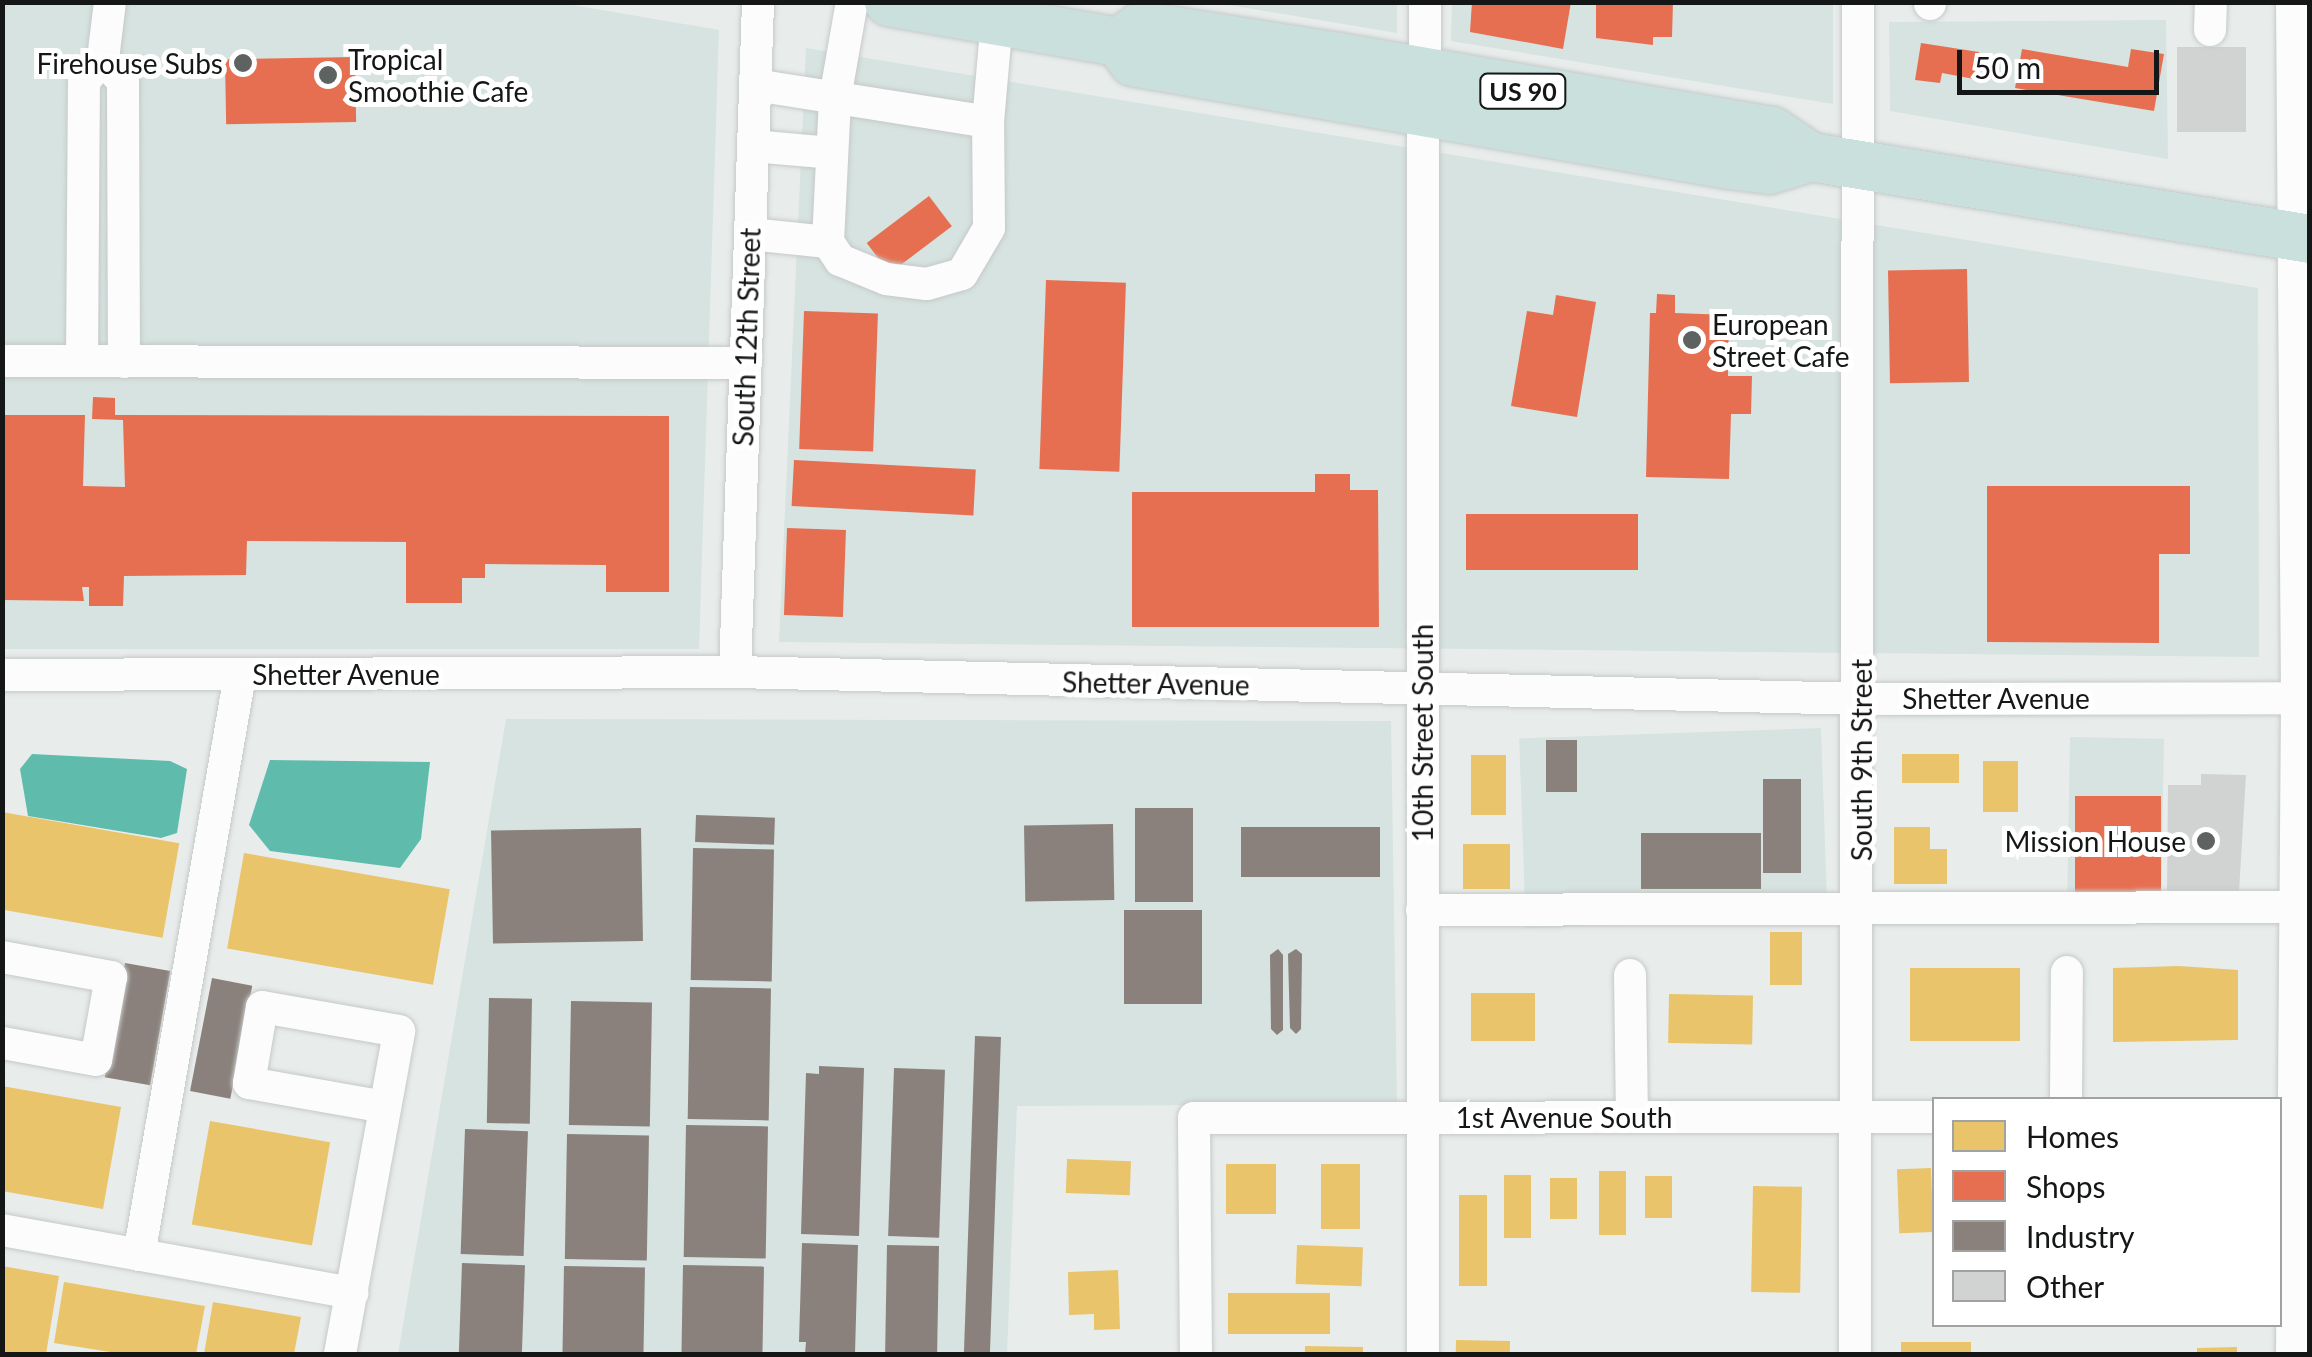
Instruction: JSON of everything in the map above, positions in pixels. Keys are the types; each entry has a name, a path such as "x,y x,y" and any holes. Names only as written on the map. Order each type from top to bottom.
{"highway":[{"name":"US 90","path":"888,2 1013,16 1120,42 1133,62 1292,89 1424,93"},
{"name":"US 90","path":"1120,42 1142,26 1768,170 1810,157 2301,238"},
{"name":"US 90","path":"1424,93 1429,102 1457,96 1539,107 1558,97 1772,131 1810,157"}],"street":[{"path":"82,362 110,2"},
{"name":"South 12th Street","path":"734,672 758,2"},
{"path":"852,2 835,98 828,242 840,260 886,280 927,284 962,274 989,228 988,122 1013,16"},
{"name":"10th Street South","path":"1423,1354 1424,2"},
{"name":"South 9th Street","path":"1855,1354 1861,698 1858,2"},
{"path":"2292,2 2301,238 2304,698 2294,907 2298,1338"},
{"path":"103,74 124,362"},
{"path":"755,84 988,122"},
{"path":"753,146 831,154"},
{"path":"750,234 828,242"},
{"path":"2,360 745,362"},
{"name":"Shetter Avenue","path":"2,675 734,672 1861,698 2304,698"},
{"path":"138,1255 240,674"},
{"path":"1422,910 2294,907"},
{"path":"2,957 111,977 96,1060 2,1043"},
{"path":"2066,1097 2067,972"},
{"path":"1630,975 1632,1117"},
{"path":"340,1354 399,1031 262,1006 249,1083 385,1107"},
{"name":"1st Avenue South","path":"1196,1354 1194,1118 1932,1117"},
{"path":"2,1230 352,1293"}],"shaded area":[{"path":"555,2 719,30 699,649 3,649 2,3"},
{"path":"1217,3 1397,3 1397,33"},
{"path":"1452,3 1833,3 1833,104 1451,41"},
{"path":"2166,20 2168,159 1890,111 1889,22"},
{"path":"806,48 2258,288 2259,657 779,642"},
{"path":"506,719 1391,721 1397,1104 1017,1106 1007,1354 398,1354"},
{"path":"1821,728 1828,918 1526,928 1519,739"},
{"path":"2070,737 2164,739 2161,924 2067,922"},
{"path":"32,754 170,761 187,769 177,833 161,838 28,816 20,769"},
{"path":"270,760 430,762 421,839 400,868 270,851 249,825"}],"building: Homes":[{"path":"1902,754 1959,754 1959,783 1902,783"},
{"path":"1471,755 1506,755 1506,815 1471,815"},
{"path":"1983,761 2018,761 2018,812 1983,812"},
{"path":"2,812 179,843 163,938 2,909"},
{"path":"1894,827 1930,827 1930,849 1947,849 1947,884 1894,884"},
{"path":"1463,844 1510,844 1510,889 1463,889"},
{"path":"244,853 450,889 433,985 227,949"},
{"path":"1770,932 1802,932 1802,985 1770,985"},
{"path":"2179,966 2238,970 2238,1040 2113,1042 2113,968"},
{"path":"1910,968 2020,968 2020,1041 1910,1041"},
{"path":"1471,993 1535,993 1535,1041 1471,1041"},
{"path":"1669,994 1753,995 1752,1044 1668,1043"},
{"path":"2,1086 121,1107 103,1209 2,1191"},
{"path":"210,1121 330,1142 312,1246 192,1224"},
{"path":"1067,1159 1131,1161 1130,1195 1066,1193"},
{"path":"1226,1164 1276,1164 1276,1214 1226,1214"},
{"path":"1321,1164 1360,1164 1360,1229 1321,1229"},
{"path":"1931,1168 1932,1232 1899,1233 1897,1169"},
{"path":"1599,1171 1626,1171 1626,1235 1599,1235"},
{"path":"1504,1175 1531,1175 1531,1238 1504,1238"},
{"path":"1645,1176 1672,1176 1672,1218 1645,1218"},
{"path":"1550,1178 1577,1178 1577,1219 1550,1219"},
{"path":"1753,1186 1802,1187 1800,1293 1751,1292"},
{"path":"1459,1195 1487,1195 1487,1286 1459,1286"},
{"path":"1297,1245 1363,1247 1362,1286 1296,1284"},
{"path":"2,1266 59,1276 46,1354 2,1354"},
{"path":"1118,1270 1120,1329 1094,1330 1094,1314 1069,1315 1068,1272"},
{"path":"64,1282 205,1306 196,1354 123,1354 54,1343"},
{"path":"1228,1293 1330,1293 1330,1334 1228,1334"},
{"path":"213,1302 301,1317 294,1354 204,1354"},
{"path":"1456,1340 1510,1341 1510,1354 1456,1354"},
{"path":"1901,1342 1971,1342 1971,1354 1901,1354"},
{"path":"1305,1346 1363,1347 1363,1354 1305,1354"},
{"path":"2237,1347 2237,1354 2197,1354 2197,1348"}],"building: Shops":[{"path":"1472,2 1571,2 1563,49 1470,32"},
{"path":"1596,2 1673,2 1672,37 1653,37 1653,45 1596,38"},
{"path":"1921,43 1979,52 1974,79 1942,73 1940,83 1915,80"},
{"path":"2022,49 2128,67 2131,49 2164,54 2154,111 2015,88"},
{"path":"355,57 356,122 226,124 225,59"},
{"path":"929,196 952,226 890,273 867,243"},
{"path":"1967,269 1969,382 1890,383 1888,270"},
{"path":"1046,280 1126,283 1119,472 1039,469"},
{"path":"1657,294 1675,295 1675,313 1729,315 1728,376 1752,376 1751,414 1731,414 1729,479 1646,477 1650,313 1656,313"},
{"path":"1556,295 1596,302 1577,417 1511,406 1527,311 1553,315"},
{"path":"804,311 878,314 873,451 799,449"},
{"path":"93,397 115,398 115,415 669,416 669,592 606,592 606,565 485,564 485,578 462,578 462,603 406,603 406,542 247,541 246,575 124,576 123,606 89,606 89,587 82,587 84,601 2,600 2,415 85,415 83,486 125,487 123,420 92,419"},
{"path":"794,460 976,470 973,515 792,506"},
{"path":"1315,474 1350,474 1350,490 1378,490 1379,627 1132,627 1132,492 1315,492"},
{"path":"1987,486 2190,486 2190,554 2159,554 2159,643 1987,642"},
{"path":"1466,514 1638,514 1638,570 1466,570"},
{"path":"787,528 846,530 843,617 784,615"},
{"path":"2075,796 2161,796 2161,893 2075,893"}],"building: Industry":[{"path":"1546,740 1577,740 1577,792 1546,792"},
{"path":"1763,779 1801,779 1801,873 1763,873"},
{"path":"1135,808 1193,808 1193,902 1135,902"},
{"path":"696,815 775,818 774,845 695,842"},
{"path":"1113,824 1114,900 1025,902 1024,826"},
{"path":"1241,827 1380,827 1380,877 1241,877"},
{"path":"641,828 643,941 493,944 491,831"},
{"path":"1641,833 1761,833 1761,889 1641,889"},
{"path":"693,848 774,849 772,981 691,980"},
{"path":"1124,910 1202,910 1202,1004 1124,1004"},
{"path":"1278,949 1283,955 1283,1030 1277,1035 1271,1029 1270,955"},
{"path":"1296,949 1302,954 1301,1029 1296,1034 1290,1028 1288,954"},
{"path":"125,963 170,971 150,1085 105,1077"},
{"path":"212,978 252,986 230,1099 190,1091"},
{"path":"690,987 771,988 769,1120 688,1119"},
{"path":"489,998 532,999 530,1124 487,1123"},
{"path":"571,1001 652,1002 650,1126 569,1125"},
{"path":"975,1036 1001,1037 990,1354 964,1354"},
{"path":"819,1066 864,1068 859,1236 801,1234 806,1073 819,1074"},
{"path":"894,1068 945,1070 939,1238 888,1236"},
{"path":"686,1125 768,1126 766,1258 684,1257"},
{"path":"465,1129 528,1131 524,1256 461,1254"},
{"path":"567,1134 649,1135 647,1260 565,1259"},
{"path":"802,1243 858,1245 855,1354 805,1354 806,1342 799,1342"},
{"path":"887,1245 939,1246 937,1354 885,1354"},
{"path":"462,1263 525,1265 522,1354 459,1354"},
{"path":"683,1265 764,1266 762,1354 681,1354"},
{"path":"564,1266 645,1267 643,1354 562,1354"}],"building: Other":[{"path":"2177,47 2246,47 2246,132 2177,132"},
{"name":"Mission House","path":"2201,774 2246,775 2239,892 2167,892 2168,785 2201,785"}],"place":[{"name":"Firehouse Subs","path":"243,63"},
{"name":"Tropical Smoothie Cafe","path":"328,75"},
{"name":"European Street Cafe","path":"1692,340"},
{"name":"Mission House","path":"2206,841"}]}
